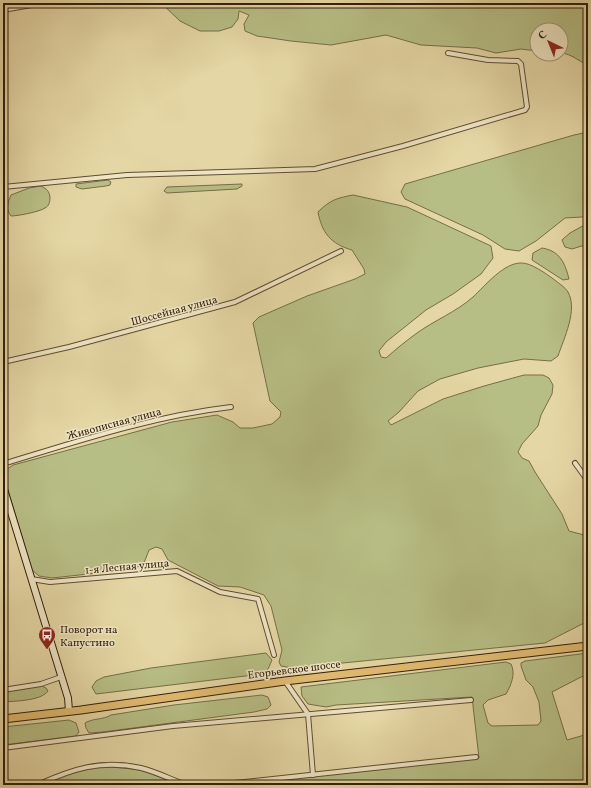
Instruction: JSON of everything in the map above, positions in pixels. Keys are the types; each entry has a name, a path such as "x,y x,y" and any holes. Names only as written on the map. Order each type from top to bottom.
{"main road":[{"path":"3,486 68,698 68,711"},
{"name":"Егорьевское шоссе","path":"3,719 285,681 588,646"}],"street":[{"path":"3,10 43,3"},
{"path":"3,187 127,175 315,169 403,146 525,110 527,107 521,64 518,61 488,60 448,53"},
{"name":"Шоссейная улица","path":"3,362 69,347 235,302 341,251"},
{"name":"Живописная улица","path":"3,464 131,426 196,411 232,407"},
{"path":"575,463 588,481"},
{"name":"1-я Лесная улица","path":"31,579 50,582 177,571 220,592 258,599 274,655"},
{"path":"3,690 41,684 61,677"},
{"path":"285,681 308,714 313,775"},
{"path":"3,748 173,726 471,700"},
{"path":"216,785 476,757"},
{"path":"37,785 64,773 84,767 102,764 122,765 141,769 187,785"}],"green space":[{"path":"161,3 588,3 588,65 569,55 569,22 529,22 529,50 521,49 496,53 477,48 421,45 386,35 331,45 257,36 245,31 244,24 249,15 239,11 238,19 232,27 219,31 200,31 180,21"},
{"path":"588,132 588,214 582,217 565,218 536,241 519,251 505,249 483,235 405,199 401,192 405,184"},
{"path":"108,180 111,182 110,185 106,186 82,189 76,187 76,184"},
{"path":"242,184 242,186 237,189 167,193 164,191 167,187"},
{"path":"41,186 49,193 50,201 47,206 23,215 11,216 8,211 8,203 11,195 29,188"},
{"path":"353,195 407,207 491,246 493,258 481,274 453,294 426,310 386,342 379,351 381,357 386,358 417,333 460,307 508,266 526,263 549,276 568,292 571,299 571,315 558,356 551,361 524,359 478,368 440,379 418,391 399,412 388,421 391,425 443,399 524,375 543,375 549,378 553,385 552,394 541,415 538,426 522,444 518,452 522,458 529,461 562,514 569,531 588,536 588,621 545,643 292,668 281,666 279,662 282,650 271,606 264,595 240,587 218,586 168,560 162,549 156,547 149,550 144,563 134,569 52,578 39,576 32,570 4,477 6,470 13,465 172,422 217,415 233,422 240,428 253,428 272,424 280,417 281,412 270,401 253,323 259,317 307,296 365,274 364,269 352,250 333,241 325,232 318,212 334,200"},
{"path":"588,223 588,244 572,249 565,247 562,240 570,233"},
{"path":"542,248 553,252 561,259 566,268 569,279 563,280 532,260 533,253"},
{"path":"266,653 272,660 268,669 262,674 96,694 92,687 96,681 104,677 151,668"},
{"path":"588,653 588,675 552,692 567,740 588,734 588,785 233,785 479,758 472,697 336,705 326,707 308,704 302,696 301,687 506,662 511,664 513,672 510,687 506,694 488,700 483,705 488,723 492,726 538,725 541,721 539,702 533,687 526,680 521,663 525,661"},
{"path":"42,686 48,691 40,697 27,700 3,702 3,692"},
{"path":"262,695 268,697 271,705 267,709 254,712 89,733 85,723 111,715 174,705"},
{"path":"69,720 76,723 79,732 76,736 3,745 3,727"},
{"path":"104,766 141,770 181,785 42,785 72,773"}],"place":[{"name":"Поворот на Капустино","path":"47,650"}]}
